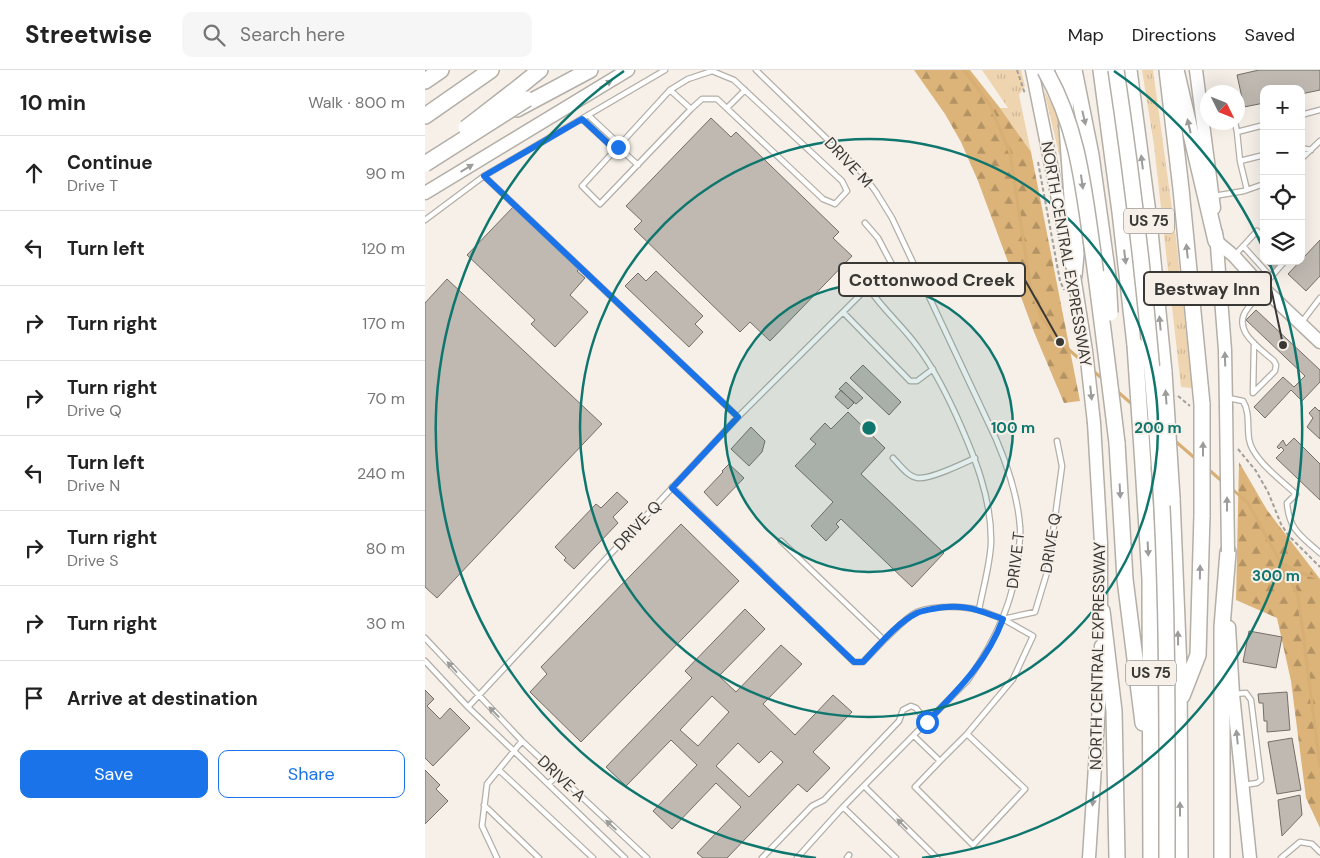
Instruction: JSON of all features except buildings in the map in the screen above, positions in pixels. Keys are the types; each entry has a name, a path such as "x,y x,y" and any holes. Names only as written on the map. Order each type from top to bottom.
{"highway":[{"path":"425,81 441,70"},
{"path":"425,116 491,70"},
{"path":"425,159 540,70"},
{"path":"425,164 569,70"},
{"path":"425,159 591,70"},
{"path":"1045,70 1063,107 1077,150 1096,275 1117,442"},
{"path":"1063,70 1076,254 1074,276"},
{"path":"1074,70 1091,154 1106,259 1125,579 1144,736 1151,766"},
{"name":"US 75","path":"1101,70 1135,345 1143,465 1150,579 1151,858"},
{"path":"1116,70 1143,274 1161,489 1167,646 1167,858"},
{"name":"US 75","path":"1129,70 1149,222 1164,372 1173,498 1177,602 1180,858"},
{"path":"1167,70 1181,189 1202,404 1202,515 1198,655 1179,705"},
{"path":"1176,70 1216,241"},
{"path":"1222,858 1222,626 1228,552"},
{"path":"1102,611 1114,711 1117,858"}],"main road":[{"path":"425,193 628,70"},
{"name":"NORTH CENTRAL EXPRESSWAY","path":"1032,70 1074,276 1086,352 1094,423 1101,533 1102,611 1100,690 1089,858"},
{"path":"1196,70 1200,86"},
{"path":"1207,130 1221,301 1226,402 1229,638 1250,858"},
{"path":"1216,241 1234,256 1263,288 1320,342"},
{"path":"1221,301 1224,289 1232,282 1241,279 1263,288"}],"lane":[{"path":"425,220 484,176 665,70"},
{"name":"DRIVE M","path":"756,70 861,172 892,218 917,273"},
{"path":"712,71 734,80 745,90 842,180 847,191 835,204 823,199 717,99 702,99 600,204 582,186 670,90 688,79 712,71"},
{"path":"670,90 691,109"},
{"path":"727,108 745,90"},
{"path":"1305,114 1320,110"},
{"path":"589,115 617,141 618,147"},
{"path":"582,119 611,146 618,147 638,165"},
{"path":"1247,190 1240,161 1237,132 1260,126"},
{"path":"1305,155 1320,141"},
{"path":"1305,149 1311,150"},
{"path":"1240,161 1260,156"},
{"path":"484,176 738,417"},
{"path":"1213,196 1247,190 1260,185"},
{"path":"865,223 878,238 897,274"},
{"path":"1234,256 1257,231 1260,234"},
{"path":"1243,246 1271,277"},
{"path":"1253,343 1253,393 1275,371 1276,365 1245,334 1242,323 1243,315 1282,265"},
{"name":"DRIVE Q","path":"468,707 738,417 843,312 868,288 897,274 917,273"},
{"name":"DRIVE T","path":"797,858 843,807 968,680 983,659 1003,619 1017,569 1020,528 1008,468 917,273"},
{"path":"868,288 916,344 933,369 975,458 990,513 991,536 979,610"},
{"path":"1301,324 1320,298"},
{"path":"843,312 910,381 917,381 933,369"},
{"path":"1226,402 1243,401 1246,405 1249,440 1255,455 1296,494 1287,503 1291,525 1320,553"},
{"name":"DRIVE Q","path":"1003,619 1035,612 1047,569 1062,466 1057,441"},
{"path":"893,458 908,474 918,478 938,474 975,458"},
{"path":"672,488 854,662 863,662 897,627 917,612 940,608 961,606 979,610 1003,619 1033,636 1013,679 967,734 915,787 973,845 1025,789 967,734"},
{"path":"781,541 884,640"},
{"name":"DRIVE A","path":"425,638 522,742 647,858"},
{"name":"DRIVE A","path":"425,661 468,707 625,858"},
{"path":"1233,694 1246,693 1251,700 1261,780 1257,783 1243,785"},
{"path":"762,858 812,806 823,800 844,779 899,721 903,710 911,706 916,708 927,722"},
{"path":"914,736 940,761"},
{"path":"497,858 481,826 487,784 522,742"},
{"path":"499,770 593,858"},
{"path":"548,784 558,775"},
{"path":"864,786 937,858"},
{"path":"484,805 539,858"},
{"path":"843,807 896,858"},
{"path":"1281,858 1300,842 1312,844 1320,852"},
{"path":"801,853 807,858"}],"green space":[{"path":"914,70 970,70 1031,152 1080,401 1064,403 1034,332 978,181 961,142 945,114"},
{"path":"982,70 1021,70 1025,86 1019,95 1031,152 1000,108 1008,108"},
{"path":"1142,70 1153,70 1176,238 1192,388 1181,387 1154,145"},
{"path":"1044,90 1059,118 1062,167"},
{"path":"1239,462 1267,510 1320,579 1320,828 1306,798 1291,681 1277,618 1236,600"}],"waterway":[{"path":"964,70 990,105 1010,153 1030,284 1041,317 1060,342 1083,362"},
{"path":"1092,370 1104,380"},
{"path":"1117,391 1133,405"},
{"path":"1174,440 1197,460"},
{"path":"1208,469 1224,483"},
{"path":"1231,488 1248,503 1298,595 1320,766"},
{"path":"1281,563 1300,573 1315,577"}],"place":[{"name":"Cottonwood Creek","path":"1060,342"},
{"name":"Bestway Inn","path":"1283,345"}],"route":[{"path":"618,147 611,146 582,119 484,176 738,417 672,488 854,662 863,662 897,627 917,612 961,606 979,610 1003,619 983,659 968,680 927,722"}]}
